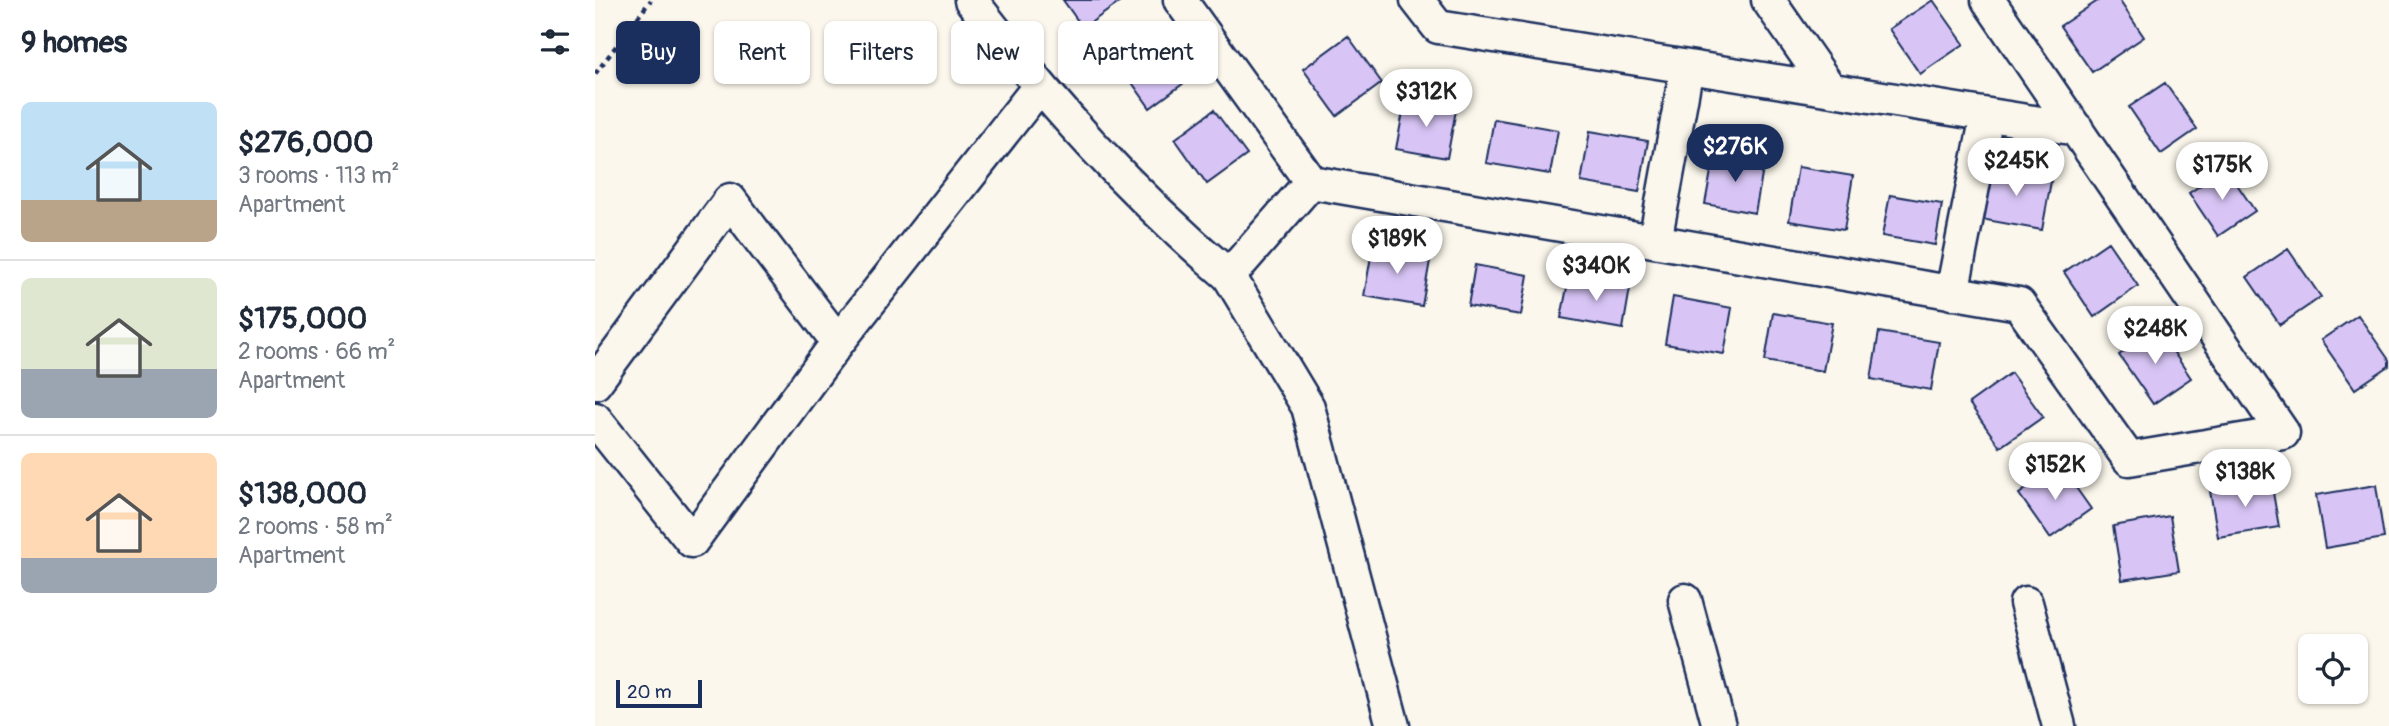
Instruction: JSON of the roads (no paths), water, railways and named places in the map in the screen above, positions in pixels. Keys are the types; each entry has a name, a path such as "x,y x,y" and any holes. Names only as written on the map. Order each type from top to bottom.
{"street":[{"path":"971,0 1038,88 1129,186 1229,276 1308,407 1392,726"},
{"path":"1180,0 1311,182 2019,304 2129,459 2283,433 1988,0"},
{"path":"1416,0 1439,27 2077,129"},
{"path":"1768,0 1830,89"},
{"path":"1655,241 1687,67"},
{"path":"595,419 692,541 838,342 1038,88"},
{"path":"1952,293 1987,114"},
{"path":"1229,276 1311,182"},
{"path":"595,383 730,200 838,342"},
{"path":"1685,600 1719,726"},
{"path":"2026,603 2059,726"}]}
